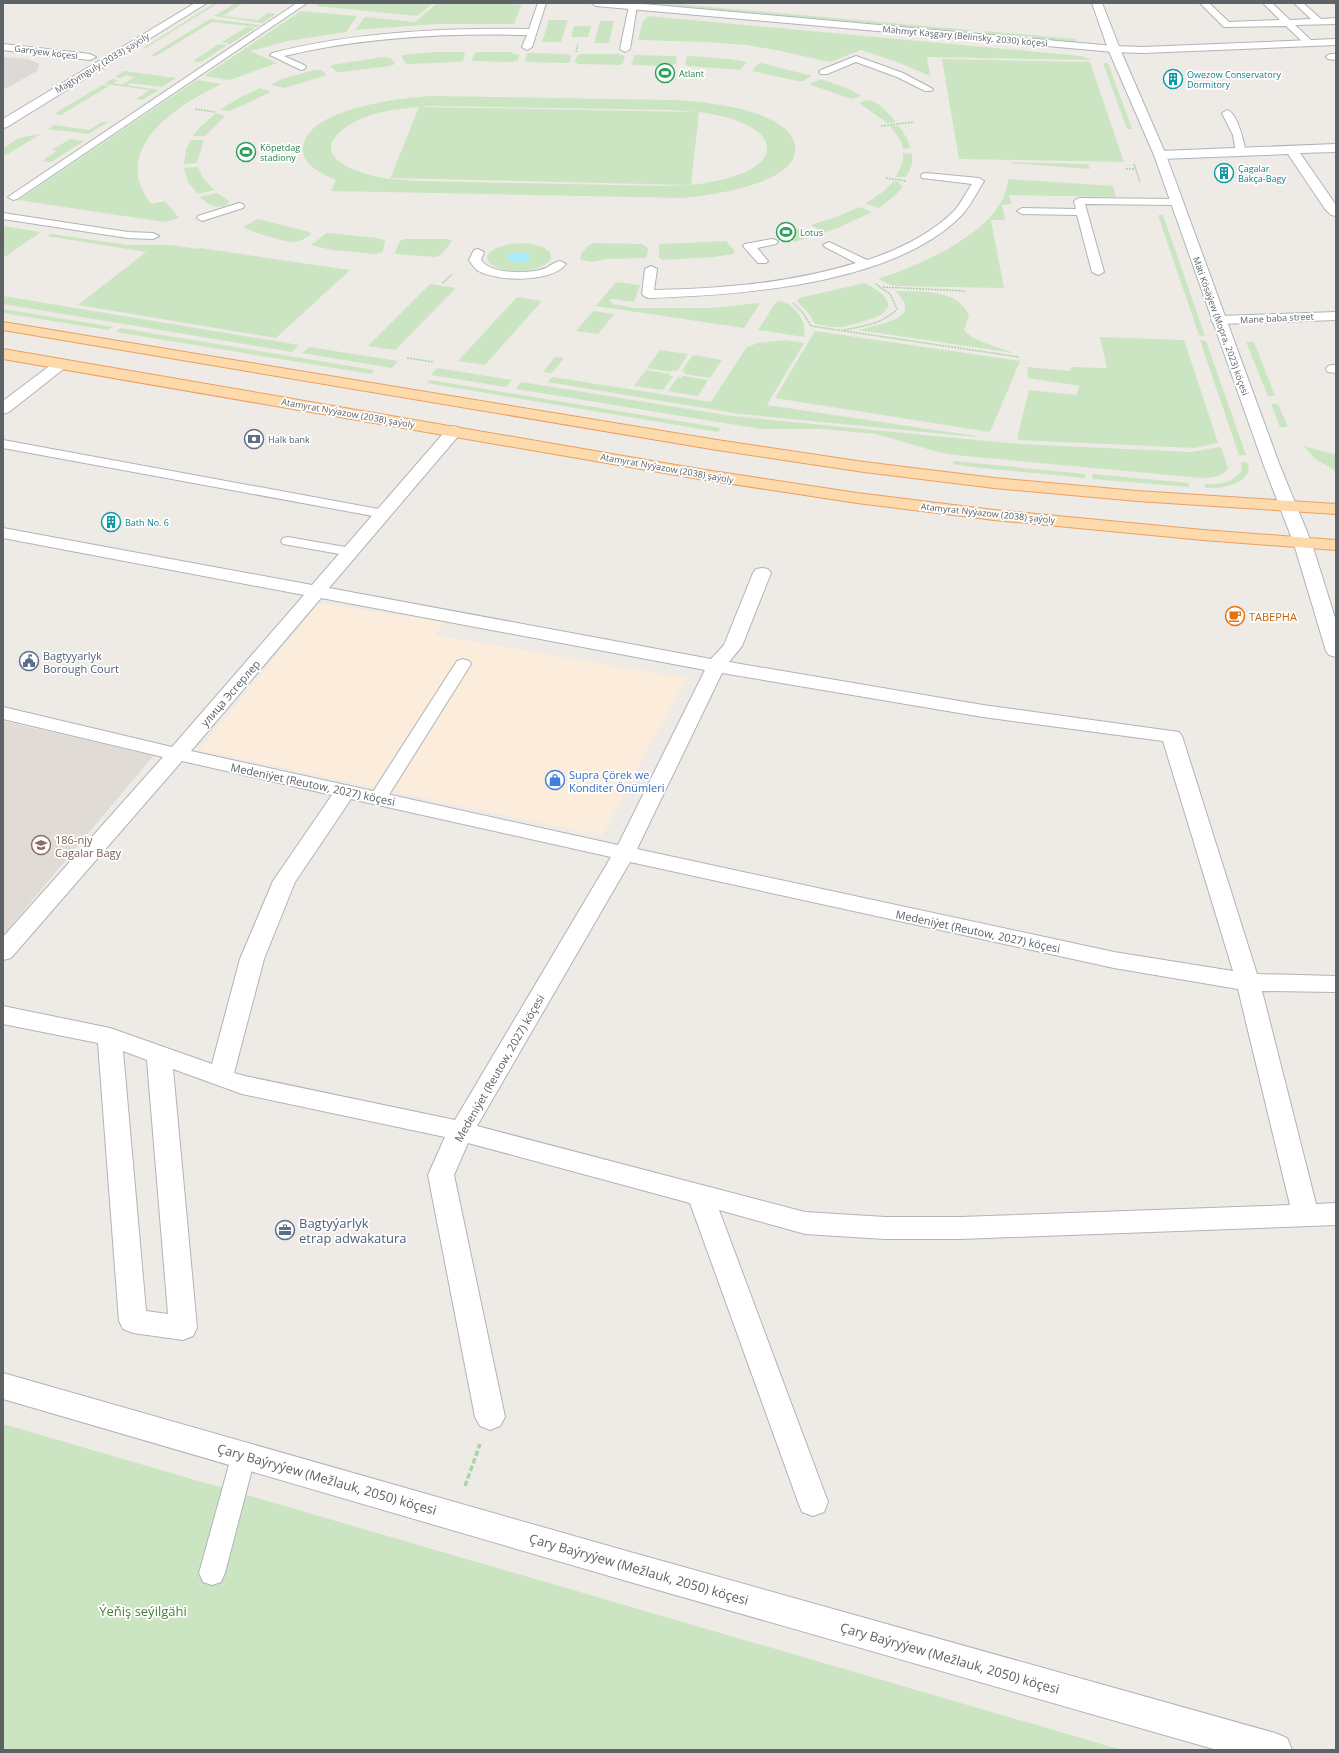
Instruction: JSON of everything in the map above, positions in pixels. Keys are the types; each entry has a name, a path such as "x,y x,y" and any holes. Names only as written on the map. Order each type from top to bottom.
{"main road":[{"path":"3,326 717,445 864,467 994,483 1137,496 1336,509"},
{"name":"Atamyrat Nyýazow (2038) şaýoly","path":"3,354 699,474 857,498 994,515 1336,546"}],"street":[{"name":"Magtymguly (2033) şaýoly","path":"134,31 181,3"},
{"name":"Magtymguly (2033) şaýoly","path":"3,124 202,3"},
{"name":"Mahmyt Kaşgary (Belinsky, 2030) köçesi","path":"596,3 1114,49 1142,50 1336,42"},
{"name":"Mäti Kösäýew (Mopra, 2023) köçesi","path":"1097,3 1114,49 1160,155 1218,320 1272,466 1303,544 1336,651"},
{"name":"Garrýew köçesi","path":"3,48 90,57"},
{"name":"Magtymguly (2033) şaýoly","path":"72,68 101,51"},
{"path":"1160,155 1241,153 1336,148"},
{"path":"1292,150 1330,206 1336,212"},
{"name":"Mane baba street","path":"1218,320 1336,316"},
{"path":"3,409 61,364"},
{"name":"улица Эсгерлер","path":"3,952 177,754 454,431"},
{"path":"3,533 716,666 984,711 1172,736 1248,982 1305,1214"},
{"name":"Medeniýet (Reutow, 2027) köçesi","path":"490,1417 441,1175 461,1131 624,854 716,666 733,646 762,573"},
{"name":"Medeniýet (Reutow, 2027) köçesi","path":"3,713 177,754 624,854 1114,960 1248,982 1336,984"},
{"path":"221,1077 252,959 284,881 346,791"},
{"path":"3,1015 110,1037 242,1085 461,1131 805,1223 885,1228 960,1228 1336,1214"},
{"path":"110,1037 133,1321 184,1328 159,1055"},
{"path":"700,1195 812,1502"},
{"name":"Çary Baýryýew (Mežlauk, 2050) köçesi","path":"3,1386 1275,1750"}],"lane":[{"path":"13,196 303,3"},
{"path":"527,47 542,3"},
{"path":"1204,3 1228,25 1336,21"},
{"path":"1267,3 1309,43"},
{"path":"1298,3 1319,22"},
{"path":"625,49 633,6"},
{"path":"301,67 275,55 324,44 381,36 446,31 532,32"},
{"path":"381,36 387,46"},
{"path":"824,72 856,59 900,75 928,89"},
{"path":"1227,113 1238,135 1241,153"},
{"path":"651,269 648,294 679,294 732,291 778,285 815,278 866,264 913,245 942,227 964,207 979,181 926,176"},
{"path":"1098,272 1079,201 1176,202"},
{"path":"202,218 239,206"},
{"path":"1022,211 1082,212"},
{"path":"3,216 128,235 153,236"},
{"path":"762,261 749,246 772,242"},
{"path":"829,245 866,264"},
{"path":"478,252 475,261 480,267 489,272 503,275 533,275 547,271 560,264"},
{"path":"3,444 384,514"},
{"path":"288,541 351,552"},
{"path":"378,798 464,664"},
{"path":"212,1573 244,1454"}],"path":[{"path":"576,52 578,45"},
{"path":"195,109 215,112"},
{"path":"898,121 902,126"},
{"path":"881,126 914,122"},
{"path":"1134,164 1141,185"},
{"path":"1126,169 1135,169"},
{"path":"443,283 452,274"},
{"path":"842,331 883,319 894,314 897,309 896,302 882,287 876,284"},
{"path":"882,287 965,291"},
{"path":"792,302 803,313 811,326 1019,356"},
{"path":"407,358 434,362"},
{"path":"454,1516 490,1417"}],"shaded area":[{"path":"3,57 28,59 39,64 37,71 3,90"},
{"path":"319,603 443,622 435,635 686,678 602,836 199,750"},
{"name":"186-njy Cagalar Bagy","path":"3,721 153,756 3,935"}],"green space":[{"path":"215,3 218,3 146,48 143,48"},
{"path":"236,3 243,3 223,16 258,20 268,13 276,14 263,23 214,16"},
{"path":"320,3 433,3 417,16 316,6"},
{"path":"437,3 501,3 522,5 514,24 436,24 355,30 365,17 415,22"},
{"path":"645,3 666,3 970,30 969,32"},
{"path":"301,11 357,16 346,32 288,41 250,51 277,63 230,80 204,76"},
{"path":"648,16 1081,56 1091,60 927,57 930,76 897,62 861,50 830,62 746,45 638,40 643,21"},
{"path":"210,19 260,25 256,27 212,22 156,56 150,56"},
{"path":"549,20 568,20 561,42 542,42"},
{"path":"600,21 614,21 609,43 594,43"},
{"path":"574,26 591,26 588,37 571,37"},
{"path":"247,27 255,28 230,44 222,42"},
{"path":"984,31 1076,39 1075,42 983,33"},
{"path":"219,44 227,45 201,62 193,61"},
{"path":"433,52 465,53 463,61 456,62 408,64 405,63 402,57 403,55"},
{"path":"477,52 509,52 519,55 518,60 513,62 471,61"},
{"path":"528,53 571,55 570,62 568,63 525,62"},
{"path":"581,54 618,54 625,56 623,63 620,65 578,64 575,62 577,56"},
{"path":"634,55 675,56 677,63 671,66 634,65 632,64"},
{"path":"382,57 391,58 395,64 390,66 341,72 337,72 331,67 332,65"},
{"path":"687,57 747,62 740,70 688,66 685,64"},
{"path":"942,59 1090,62 1124,162 959,159"},
{"path":"761,63 812,76 803,81 798,81 752,71 758,64"},
{"path":"1103,63 1108,63 1132,129 1127,129"},
{"path":"314,70 321,70 327,75 284,88 271,85 282,79"},
{"path":"124,71 176,78 162,87 130,83 127,85 159,90 142,100 136,99 150,90 104,84 112,79 118,80 113,83 122,85 135,77 126,75 121,78 115,77"},
{"path":"821,79 849,89 861,96 851,99 809,84"},
{"path":"197,80 221,84 193,99 165,119 144,145 139,159 138,175 140,183 151,204 165,201 179,218 164,222 18,200"},
{"path":"102,85 109,86 61,115 54,114"},
{"path":"260,88 271,92 230,111 220,110 239,98"},
{"path":"431,96 673,100 722,105 761,115 777,123 789,133 795,145 793,159 784,170 768,179 750,186 729,191 680,198 331,191 336,180 319,172 305,159 303,147 309,134 321,123 338,114 399,99","holes":["419,107 390,179 371,175 347,166 338,160 332,153 331,144 338,134 346,127 365,117 387,111","422,107 672,110 696,112","699,112 717,115 740,122 759,133 765,140 767,149 764,158 748,171 736,176 691,185","391,178 689,185 662,186 417,181"]},
{"path":"866,100 875,102 896,122 887,123 859,103"},
{"path":"216,113 225,116 205,136 193,136 200,127"},
{"path":"102,122 108,122 88,134 48,129 54,125 89,130"},
{"path":"890,126 899,126 908,140 910,148 903,149 901,141"},
{"path":"41,134 6,155 3,155 3,148 19,138"},
{"path":"70,139 84,141 51,162 42,161 57,151 52,150"},
{"path":"191,140 204,140 197,163 184,164 186,150"},
{"path":"903,153 912,154 912,165 906,177 896,177 903,161"},
{"path":"1011,163 1088,164 1090,169"},
{"path":"198,167 203,178 214,190 198,194 188,182 184,168"},
{"path":"1008,179 1113,186 1116,197 1009,195 1011,204 1002,205 1005,220 991,220 1004,288 898,286 891,285 878,279 915,265 936,255 976,230 992,215 1003,198"},
{"path":"894,181 898,182 903,187 893,197 879,208 865,204 884,191"},
{"path":"217,193 229,201 229,203 221,207 217,207 200,197"},
{"path":"859,207 872,212 824,233 811,225 839,216"},
{"path":"1158,215 1163,215 1205,336 1199,335"},
{"path":"258,219 309,232 311,234 299,241 289,242 243,227"},
{"path":"3,226 41,232 3,258"},
{"path":"801,228 814,236 794,242 782,232"},
{"path":"327,233 385,240 383,252 376,254 332,250 311,245"},
{"path":"51,234 128,245 169,245 200,248 350,270 276,338 78,305 146,252 47,236"},
{"path":"404,239 448,239 452,241 443,253 436,257 396,254 395,252 400,241"},
{"path":"726,241 734,250 734,254 714,257 663,260 659,258 659,244"},
{"path":"525,243 541,246 550,252 551,259 539,268 521,271 502,269 488,262 488,254 496,248 509,244","holes":["522,252 529,254 531,258 523,262 516,262 507,258 512,253"]},
{"path":"594,243 642,244 648,248 647,256 644,258 608,259 591,262 581,260 580,257 584,250 589,245"},
{"path":"616,282 640,285 634,302 611,299 609,301 613,302 612,304 630,308 711,308 760,303 744,328 596,306"},
{"path":"865,283 883,295 887,300 888,306 881,314 873,318 850,325 834,327 815,324 810,315 797,301 799,298"},
{"path":"430,284 456,288 395,350 368,346"},
{"path":"895,291 937,293 957,300 964,307 969,316 964,330 968,334 980,341 1014,353 858,330 896,319 902,314 905,308 903,300"},
{"path":"3,296 299,345 292,352 3,304"},
{"path":"517,297 542,301 485,365 458,361"},
{"path":"779,301 790,305 799,314 804,325 804,337 758,330 776,302"},
{"path":"3,309 113,327 108,330 3,313"},
{"path":"593,311 614,314 598,334 576,331"},
{"path":"120,328 374,370 371,374 116,332"},
{"path":"815,331 1020,361 990,432 775,398"},
{"path":"1100,337 1184,340 1218,443 1195,448 1018,440 1029,390 1076,395 1080,386 1028,378 1027,367 1070,371 1071,367 1107,368"},
{"path":"786,340 804,343 767,405 975,437 740,414 548,382 552,377 711,402 746,348 757,343"},
{"path":"1200,340 1206,341 1246,455 1239,455"},
{"path":"1246,342 1254,342 1275,396 1268,396"},
{"path":"309,347 398,361 392,368 302,353"},
{"path":"660,350 688,354 677,371 673,370 672,372 647,368"},
{"path":"693,355 722,360 710,378 684,374 685,372 682,371"},
{"path":"555,357 564,358 552,373 543,372"},
{"path":"437,368 512,380 506,387 431,375"},
{"path":"646,370 670,374 669,376 673,376 663,390 634,386"},
{"path":"683,376 708,380 698,396 668,391 678,377 681,378"},
{"path":"430,380 721,428 718,432 427,383"},
{"path":"521,382 732,416 976,440 1021,444 1190,452 1221,447 1228,468 1220,475 1201,478 955,455 938,452 876,434 823,429 761,429 516,389"},
{"path":"1271,404 1278,404 1288,427 1280,427"},
{"path":"1304,446 1336,455 1336,471 1315,459"},
{"path":"954,461 1085,474 1085,478 981,468 953,464"},
{"path":"1241,462 1248,463 1248,470 1246,476 1241,480 1227,486 1205,488 1205,484 1225,482 1235,478 1242,470"},
{"path":"1093,474 1189,483 1189,487 1092,479"},
{"name":"Ýeňiş seýilgähi","path":"3,1424 1122,1750 3,1750"}],"water":[{"path":"520,252 529,254 531,258 526,261 519,262 507,258 510,254"}],"place":[{"name":"Atlant","path":"665,73"},
{"name":"Owezow Conservatory Dormitory","path":"1173,79"},
{"name":"Köpetdag stadiony","path":"246,152"},
{"name":"Çagalar Bakça-Bagy","path":"1224,173"},
{"name":"Lotus","path":"786,232"},
{"name":"Halk bank","path":"254,439"},
{"name":"Bath No. 6","path":"111,522"},
{"name":"ТАВЕРНА","path":"1235,616"},
{"name":"Bagtyyarlyk Borough Court","path":"29,661"},
{"name":"Supra Çörek we Konditer Önümleri","path":"555,780"},
{"name":"186-njy Cagalar Bagy","path":"41,845"},
{"name":"Bagtyýarlyk etrap adwakatura","path":"285,1230"}]}
